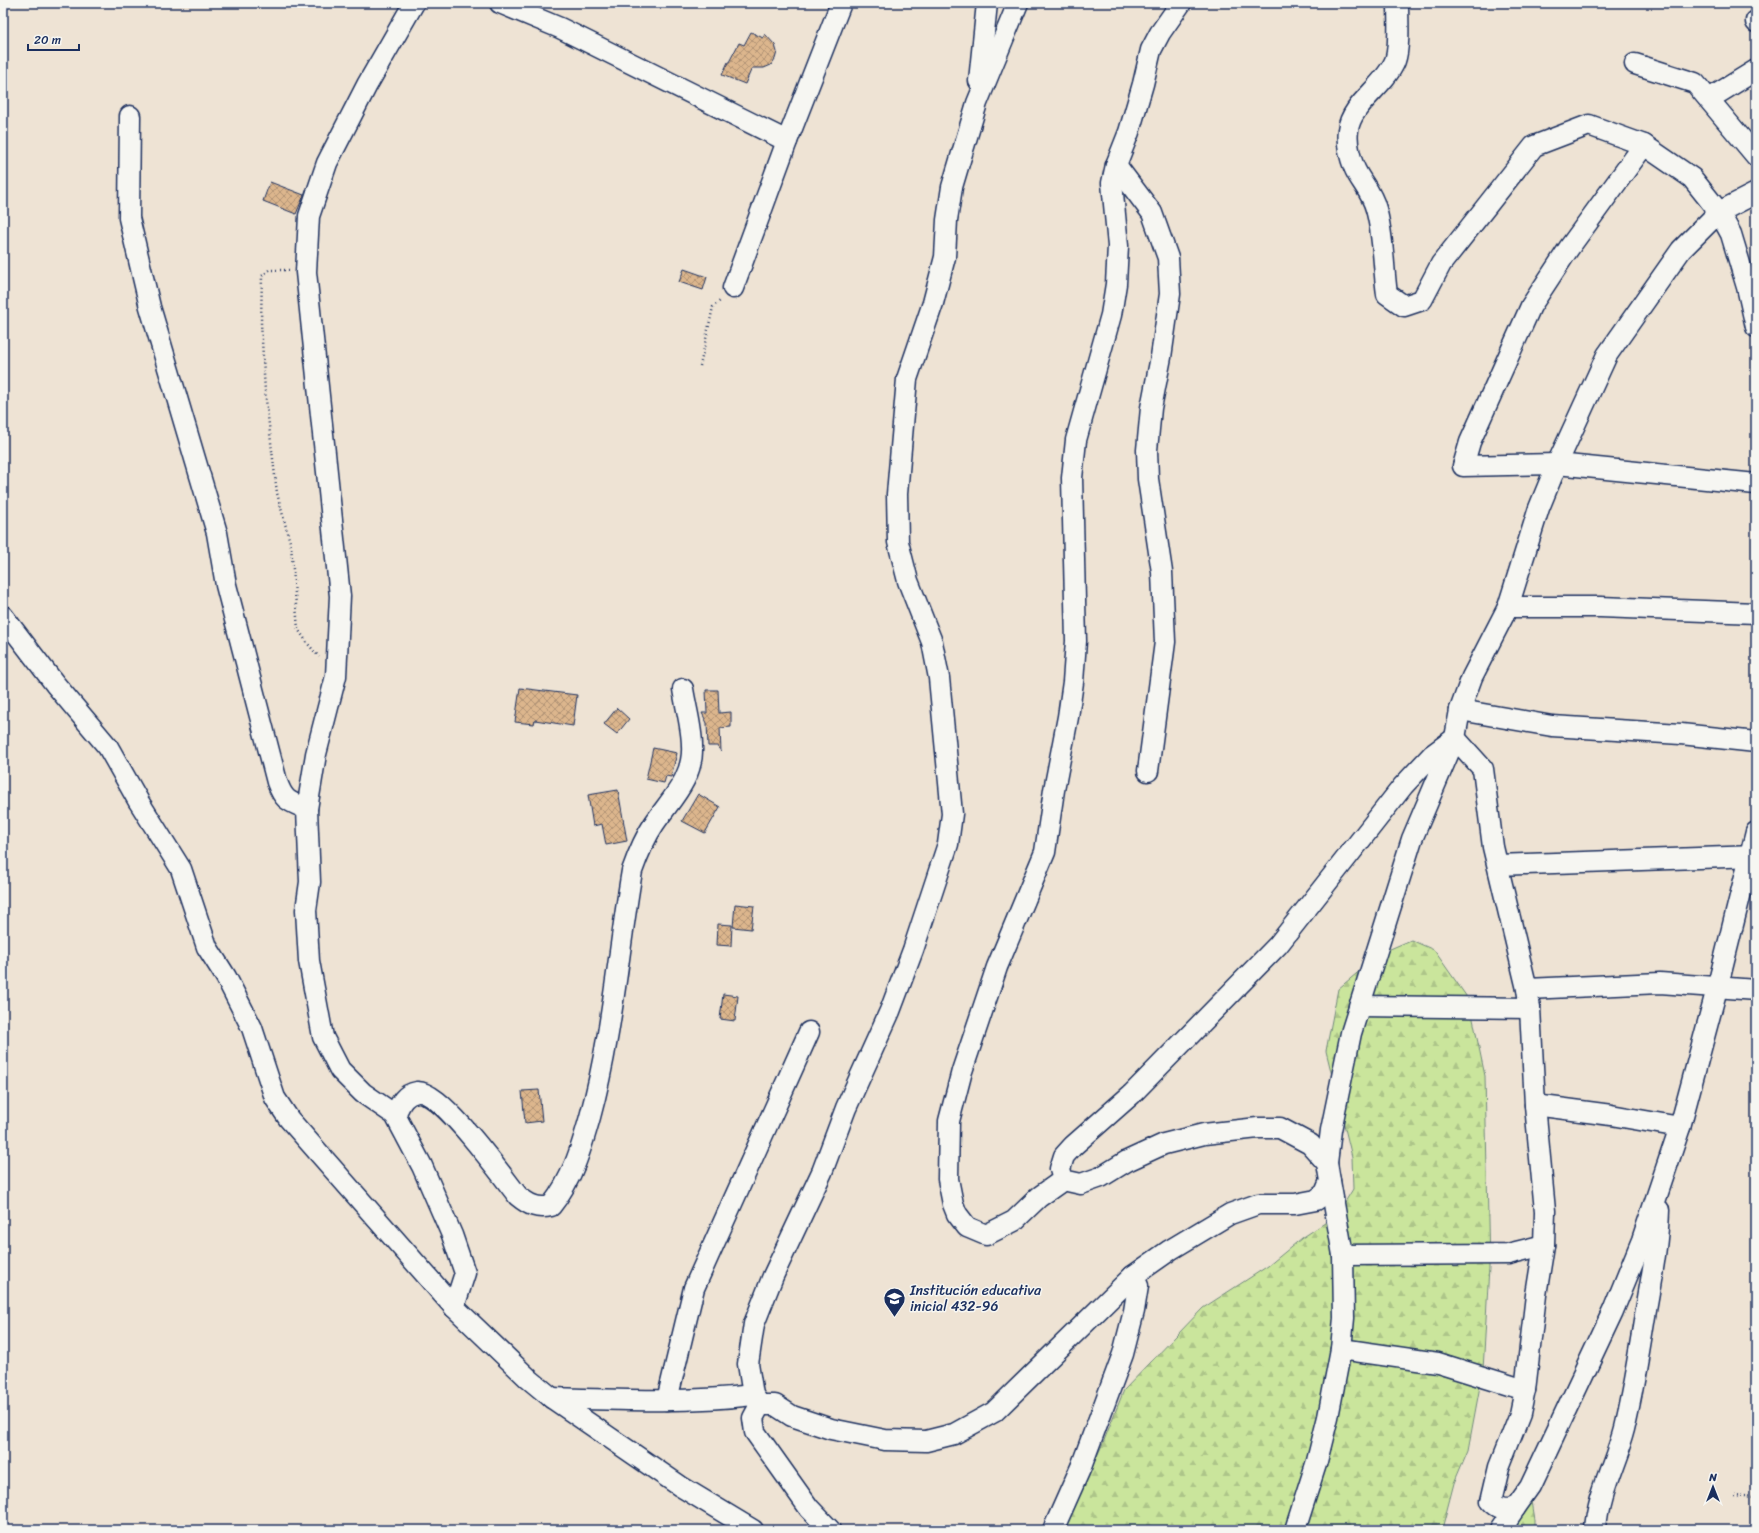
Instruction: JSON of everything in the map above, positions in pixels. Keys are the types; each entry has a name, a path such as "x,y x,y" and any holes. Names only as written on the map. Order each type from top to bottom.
{"street":[{"path":"414,3 367,85 327,163 309,216 306,272 340,596 336,676 316,754 306,808 310,882 306,910 309,961 323,1037 340,1070 363,1093 395,1115 422,1166 439,1204 464,1273 454,1307"},
{"path":"500,3 560,28 787,141"},
{"path":"733,288 787,141 841,3"},
{"path":"977,103 987,3"},
{"path":"830,1530 809,1508 755,1432 753,1418 757,1400 748,1364 754,1324 773,1276 822,1172 846,1108 890,1011 913,950 948,844 952,814 939,678 932,642 908,581 898,542 897,494 907,379 933,303 945,257 947,220 952,187 977,103 1018,3"},
{"path":"1181,3 1160,33 1151,50 1129,132 1116,165 1112,183 1118,246 1116,284 1110,315 1076,440 1072,478 1076,641 1068,717 1054,790 1045,852 997,967 962,1071 950,1121 948,1179 952,1204 957,1214 967,1227 986,1235 1014,1221 1039,1198 1063,1180 1081,1184 1101,1177 1127,1161 1164,1144 1204,1134 1258,1128 1280,1128 1310,1144 1328,1172 1343,1255 1344,1318 1341,1349 1328,1417 1317,1461 1295,1530"},
{"path":"1398,3 1398,31 1395,60 1383,80 1354,112 1348,130 1349,151 1353,163 1357,174 1371,194 1377,210 1384,253 1387,294 1404,306 1422,300 1441,264 1534,146 1589,125 1644,145 1692,178 1718,212 1732,234 1747,287 1756,327"},
{"path":"1635,64 1695,83 1756,156"},
{"path":"1709,98 1756,70"},
{"path":"130,116 129,218 150,307 217,533 226,585 277,782 282,795 287,801 306,808"},
{"path":"1644,145 1569,248 1531,306 1470,442 1462,466 1557,464 1756,484"},
{"path":"1116,165 1152,212 1168,258 1170,294 1161,357 1151,408 1147,450 1148,478 1162,572 1165,642 1148,771"},
{"path":"552,1398 629,1401 714,1399 757,1400 775,1405 792,1416 831,1429 885,1440 926,1441 954,1434 994,1412 1133,1276 1203,1229 1230,1214 1258,1204 1295,1204 1316,1200 1325,1193 1331,1130 1350,1041 1359,1006 1412,839 1455,738 1460,710 1472,676 1508,607 1539,508 1557,464 1607,355 1681,250 1718,212 1756,193"},
{"path":"1508,607 1600,607 1756,613"},
{"path":"3,616 55,684 108,747 139,802 181,870 207,947 226,977 252,1028 275,1098 290,1119 454,1307 529,1379 552,1398 680,1486 753,1530"},
{"path":"395,1115 405,1098 410,1094 419,1092 430,1096 468,1132 518,1196 528,1204 540,1208 551,1206 558,1197 578,1159 603,1063 612,1017 632,871 639,852 654,824 682,786 690,768 692,747 683,689"},
{"path":"1460,710 1552,726 1680,734 1756,742"},
{"path":"1063,1180 1060,1169 1064,1156 1073,1146 1132,1094 1278,945 1403,786 1432,755 1455,738"},
{"path":"1455,738 1483,769 1493,847 1527,988 1530,1008 1535,1105 1545,1211 1544,1245 1536,1295 1525,1390 1520,1414 1499,1467 1491,1501 1497,1508 1507,1510 1515,1508"},
{"path":"1500,1530 1530,1487 1613,1311 1642,1240 1680,1127 1753,856 1756,832"},
{"path":"1498,865 1753,856"},
{"path":"1527,988 1660,983 1756,990"},
{"path":"1359,1006 1530,1008"},
{"path":"667,1400 694,1288 809,1032"},
{"path":"1535,1105 1611,1115 1680,1127"},
{"path":"1595,1530 1596,1515 1607,1477 1616,1456 1632,1393 1658,1237 1660,1184"},
{"path":"1343,1255 1508,1254 1544,1245"},
{"path":"1053,1530 1080,1467 1123,1354 1134,1311 1138,1286 1133,1276"},
{"path":"1341,1349 1438,1363 1525,1390"}],"path":[{"path":"306,272 284,269 269,270 262,276 261,323 265,391 277,492 291,546 298,629 308,644 336,676"},
{"path":"700,366 713,307 733,288"},
{"path":"1733,1495 1756,1497"}],"green space":[{"path":"1411,940 1434,950 1469,1000 1485,1076 1489,1268 1483,1370 1468,1450 1454,1483 1443,1525 1445,1530 1063,1530 1103,1443 1124,1390 1203,1308 1268,1266 1302,1238 1337,1215 1353,1189 1352,1157 1326,1051 1338,989 1381,953"},
{"path":"1518,1497 1532,1501 1535,1530 1493,1530"}],"building":[{"path":"751,32 763,38 765,34 775,45 777,52 771,65 764,68 752,68 745,84 722,75 739,43 744,45"},
{"path":"270,182 304,195 296,214 263,201"},
{"path":"684,269 707,277 703,290 679,282"},
{"path":"520,688 577,695 573,726 535,720 534,724 515,722"},
{"path":"706,690 718,690 719,713 731,712 731,727 720,728 721,752 718,746 708,746 707,723 702,713 707,713"},
{"path":"617,708 629,719 617,734 604,724"},
{"path":"653,748 677,753 671,777 666,776 664,783 646,779"},
{"path":"618,790 627,841 606,845 602,824 593,826 588,795"},
{"path":"698,794 720,807 705,833 682,821"},
{"path":"735,904 754,906 751,929 733,927"},
{"path":"718,924 732,925 731,946 717,945"},
{"path":"723,994 738,996 735,1021 720,1019"},
{"path":"539,1090 542,1121 525,1123 522,1091"}],"place":[{"name":"Institución educativa inicial 432-96","path":"894,1318"}]}
